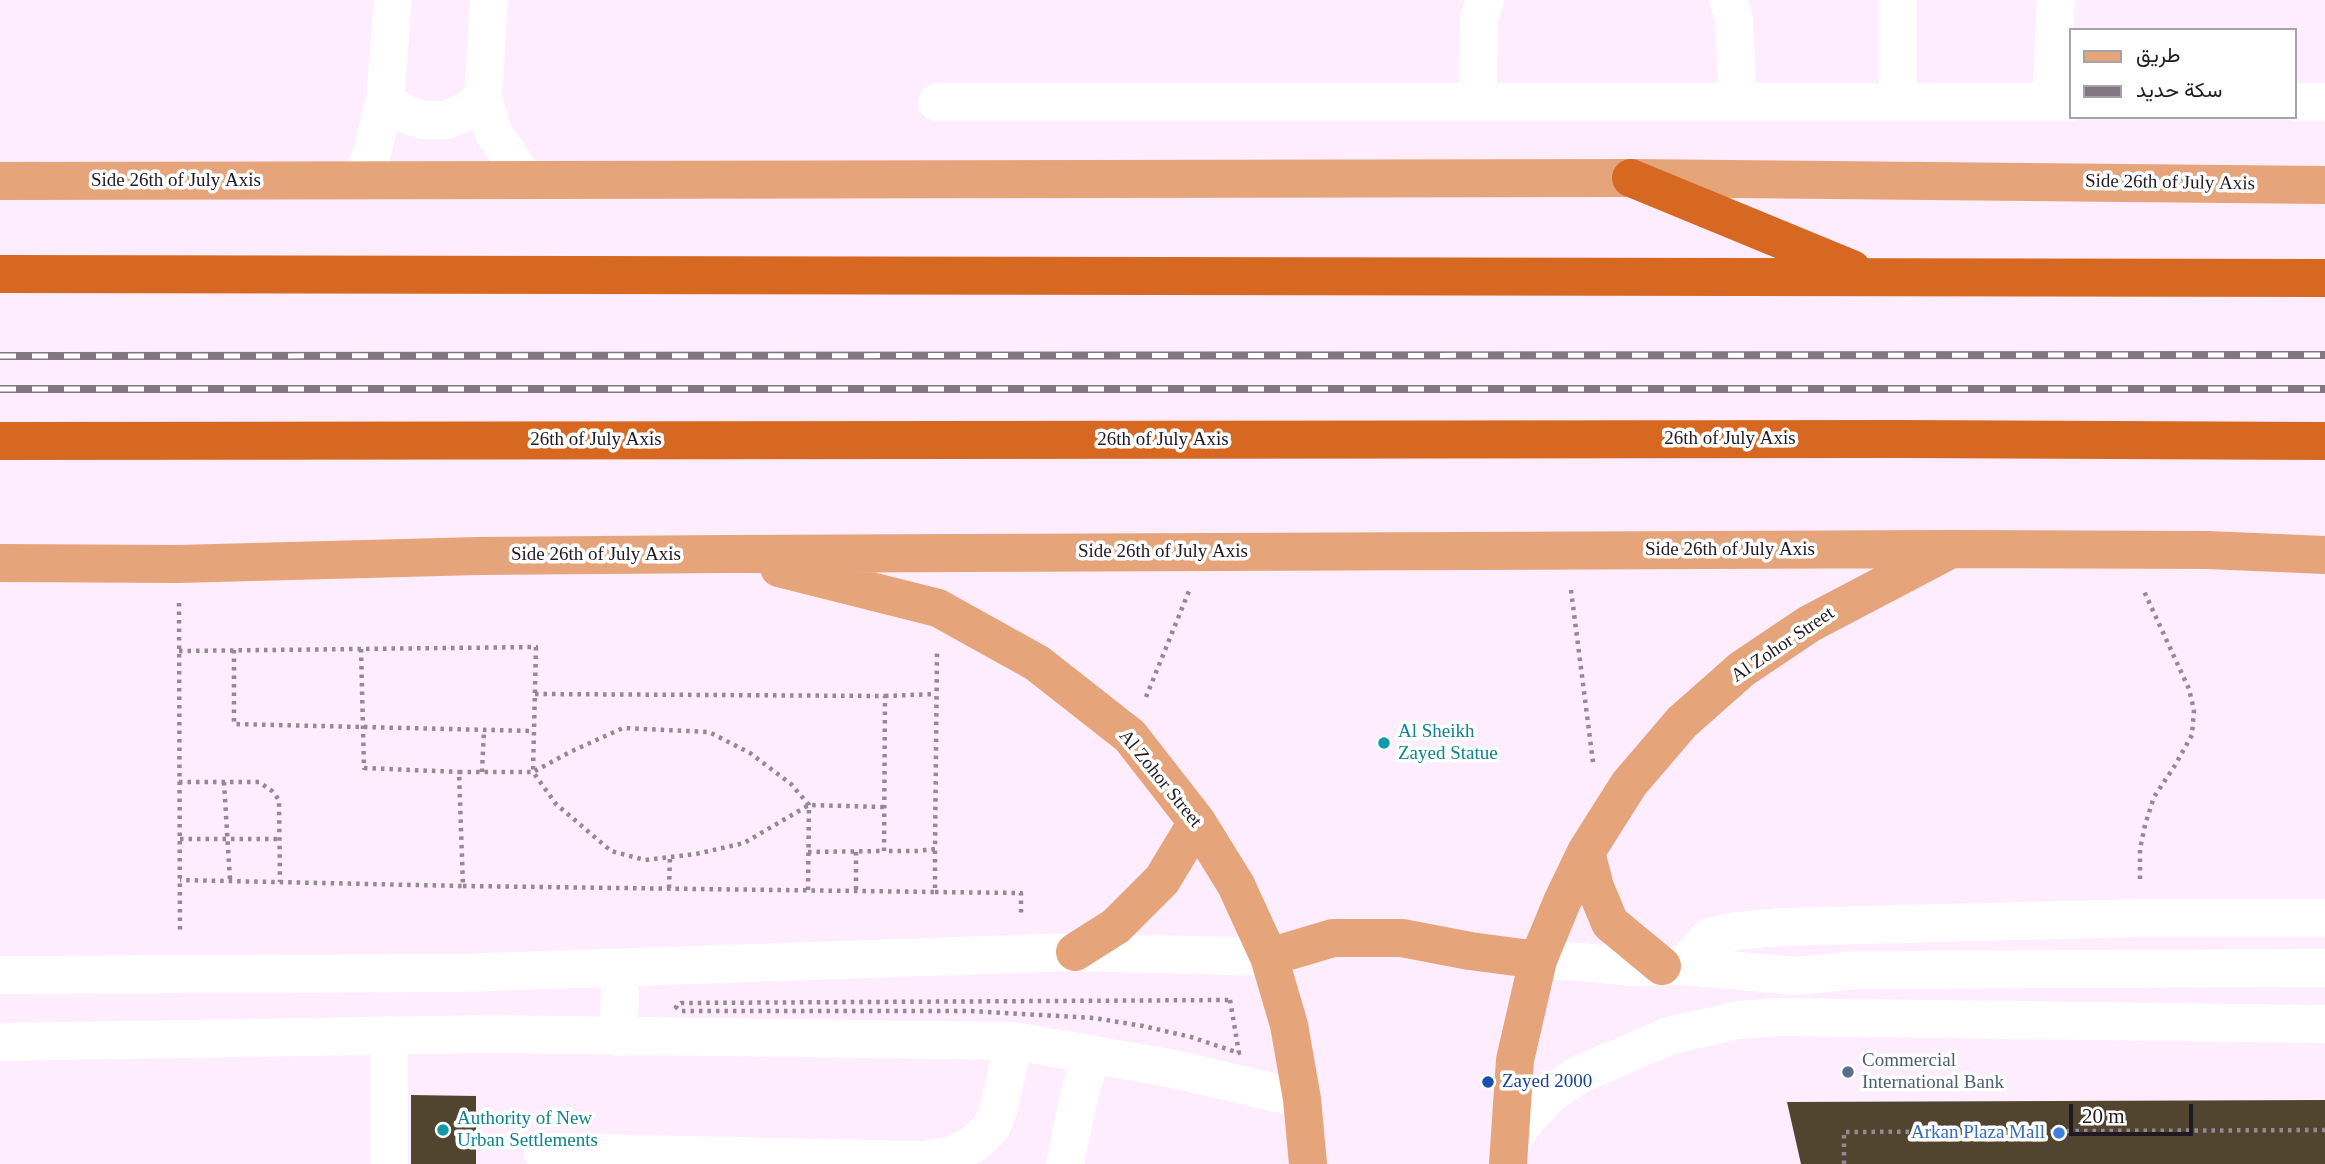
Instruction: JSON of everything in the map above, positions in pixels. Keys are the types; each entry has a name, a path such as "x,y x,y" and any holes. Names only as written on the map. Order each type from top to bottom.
{"highway":[{"path":"1631,178 1871,277"},
{"path":"0,274 2325,278"},
{"name":"26th of July Axis","path":"0,441 2325,441"}],"main road":[{"name":"Side 26th of July Axis","path":"0,181 1631,178 2325,184"},
{"name":"Side 26th of July Axis","path":"0,563 178,564 478,556 723,554 1952,549 2208,550 2325,555"},
{"name":"Al Zohor Street","path":"1508,1154 1515,1060 1538,960 1562,902 1587,852 1638,774 1682,722 1742,669 1809,624 1952,549"},
{"name":"Al Zohor Street","path":"723,554 938,608 1037,663 1130,736 1197,822 1236,885 1269,957 1289,1025 1303,1099 1308,1164"},
{"path":"1075,952 1116,926 1162,880 1197,822"},
{"path":"1587,852 1595,887 1611,923 1673,966"},
{"path":"1269,957 1333,939 1402,938 1538,960"}],"street":[{"path":"360,180 372,153 385,100 393,0"},
{"path":"489,0 483,98 494,134 526,180"},
{"path":"1478,103 1479,19 1485,0"},
{"path":"1728,0 1734,19 1738,102"},
{"path":"1898,0 1898,102"},
{"path":"937,102 2061,102 2056,0"},
{"path":"385,100 403,113 423,120 445,120 465,112 483,98"},
{"path":"2297,102 2325,102"},
{"path":"1673,966 1709,937 1756,929 1828,924 2140,918 2325,918"},
{"path":"0,975 460,973 1075,952 1269,957"},
{"path":"1538,960 1629,967 1673,966 1796,976 1857,970 2325,968"},
{"path":"619,1037 620,968"},
{"path":"1508,1154 1528,1117 1552,1093 1580,1074 1669,1036 1738,1020 1780,1017 2325,1024"},
{"path":"0,1042 491,1034 1014,1041 1174,1069 1303,1099"},
{"path":"389,1035 389,1164"},
{"path":"543,1152 922,1160 952,1155 975,1143 991,1128 999,1108 1014,1041"},
{"path":"1065,1164 1080,1092 1092,1054"}],"path":[{"path":"2125,550 2189,689 2194,710 2192,735 2175,767 2154,797 2145,825 2140,849 2140,918"},
{"path":"1566,551 1593,762"},
{"path":"1130,736 1205,552"},
{"path":"178,564 180,974"},
{"path":"935,892 938,608"},
{"path":"179,651 536,648 533,772 556,804 611,851 646,860 744,843 809,805 884,807"},
{"path":"361,649 364,768 533,772 623,728 709,732 750,753 791,784 809,805 808,890"},
{"path":"234,650 234,724 534,731"},
{"path":"535,694 937,694"},
{"path":"884,852 885,696"},
{"path":"482,772 484,730"},
{"path":"458,772 463,886"},
{"path":"179,782 259,782 272,791 279,800 280,882"},
{"path":"224,782 230,880"},
{"path":"180,839 279,839"},
{"path":"808,852 935,849"},
{"path":"856,852 856,891"},
{"path":"669,888 670,857"},
{"path":"180,880 1021,893 1022,954"},
{"path":"1844,1164 1844,1132 2325,1130"}],"building":[{"name":"Authority of New Urban Settlements","path":"411,1095 476,1096 476,1164 411,1164"},
{"name":"Arkan Plaza Mall","path":"2325,1100 2325,1164 1801,1164 1787,1102"}],"railway":[{"path":"0,356 2325,355"},
{"path":"0,389 2325,389"}],"place":[{"name":"Al Sheikh Zayed Statue","path":"1384,743"},
{"name":"Commercial International Bank","path":"1848,1072"},
{"name":"Zayed 2000","path":"1488,1082"},
{"name":"Authority of New Urban Settlements","path":"443,1130"},
{"name":"Arkan Plaza Mall","path":"2059,1133"}]}
